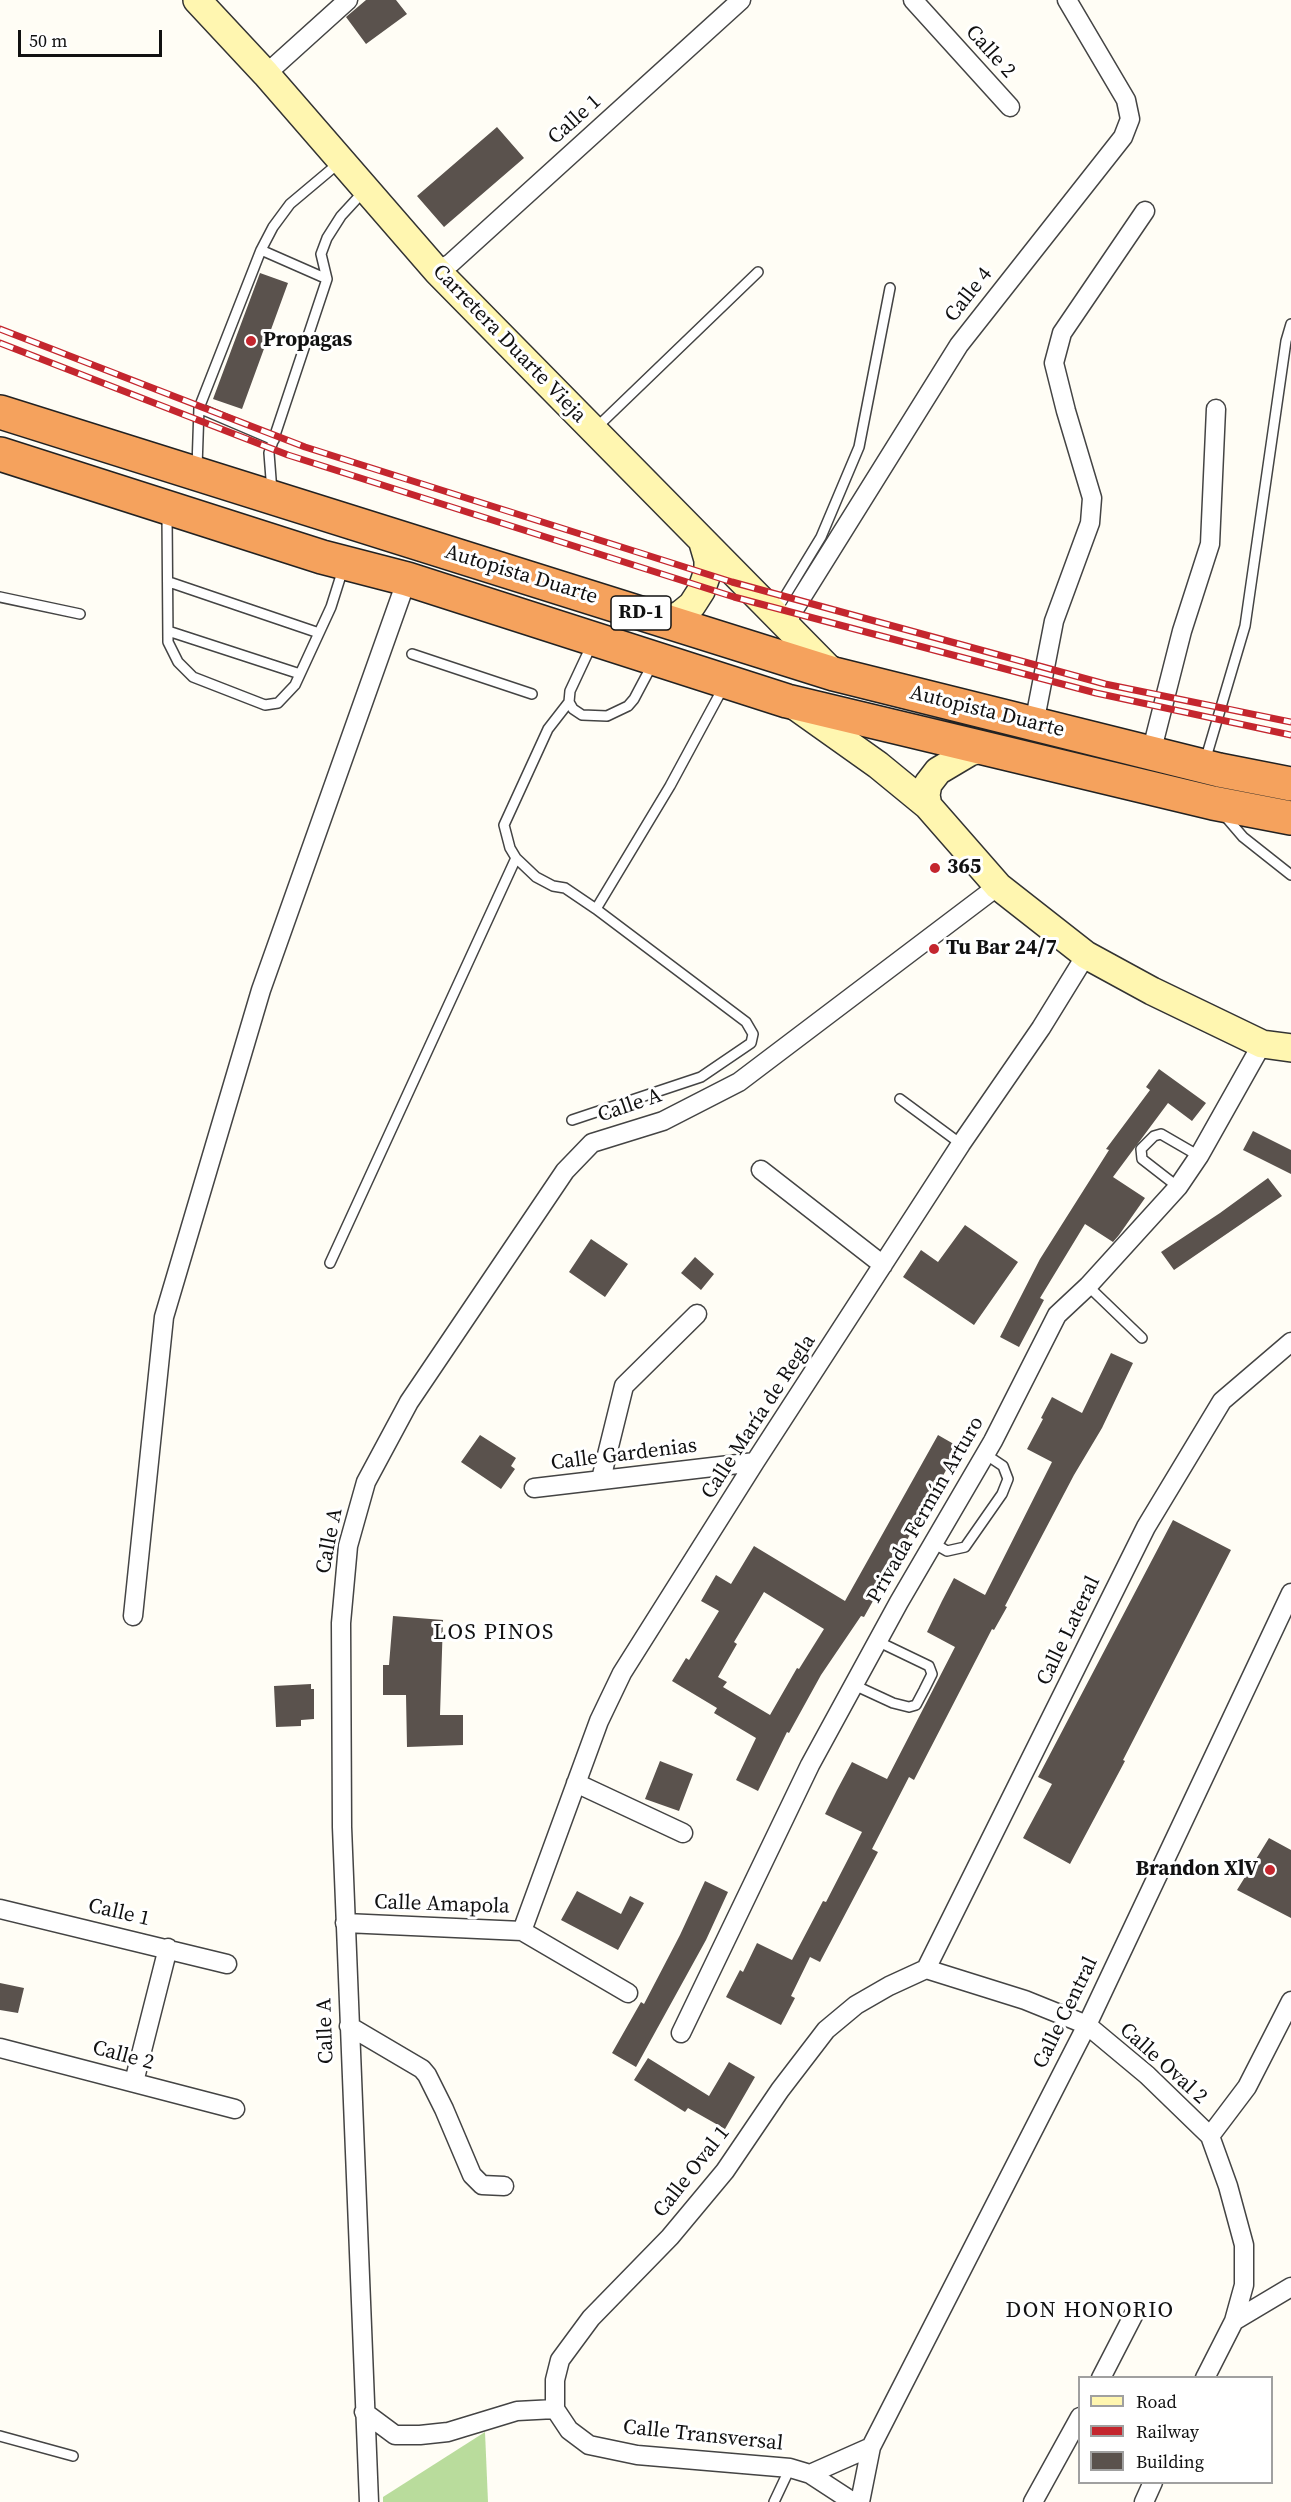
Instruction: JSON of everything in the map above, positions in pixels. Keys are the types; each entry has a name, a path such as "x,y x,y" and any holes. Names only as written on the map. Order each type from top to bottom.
{"highway":[{"name":"Autopista Duarte","path":"0,412 834,674 1203,766 1291,784"},
{"name":"Autopista Duarte","path":"0,454 344,562 407,579 787,701 1213,803 1291,818"}],"main road":[{"name":"Carretera Duarte Vieja","path":"198,0 266,74 436,271 834,674"},
{"path":"667,621 692,605 701,591 708,571 704,543"},
{"path":"787,701 878,765 928,807 998,886 1086,955 1152,991 1262,1044 1291,1048"},
{"path":"928,807 926,795 928,784 938,771 954,760 983,748"}],"street":[{"path":"266,74 348,0"},
{"name":"Calle 1","path":"436,271 451,263 741,0"},
{"name":"Calle 2","path":"912,0 1010,107"},
{"name":"Calle 4","path":"780,619 959,345 1123,137 1130,119 1126,100 1068,0"},
{"path":"1034,724 1054,621 1090,523 1092,498 1054,363 1062,333 1145,211"},
{"path":"1151,753 1182,631 1210,544 1216,410"},
{"path":"133,1617 164,1317 261,990 407,579"},
{"name":"Calle A","path":"369,2502 345,1923 341,1623 348,1546 366,1482 410,1402 565,1171 592,1143 663,1121 739,1082 998,886"},
{"name":"Calle María de Regla","path":"522,1931 599,1721 622,1673 755,1462 961,1144 1041,1028 1086,955"},
{"name":"Privada Fermín Arturo","path":"681,2033 810,1765 877,1641 985,1454 1057,1315 1088,1286 1178,1187 1199,1156 1262,1044"},
{"path":"762,1170 883,1266"},
{"path":"601,1479 624,1386 697,1314"},
{"name":"Calle Lateral","path":"926,1969 1151,1517 1222,1401 1291,1342"},
{"name":"Calle Gardenias","path":"534,1488 755,1462"},
{"name":"Calle Central","path":"860,2502 871,2447 1086,2025 1291,1593"},
{"path":"576,1783 683,1833"},
{"name":"Calle 1","path":"0,1909 227,1964"},
{"name":"Calle Amapola","path":"345,1923 522,1931 628,1993"},
{"path":"134,2082 168,1948"},
{"path":"926,1969 1024,2000 1086,2025"},
{"name":"Calle Oval 1","path":"555,2409 555,2380 560,2360 591,2318 670,2237 725,2171 780,2091 826,2030 856,2005 889,1986 926,1969"},
{"name":"Calle Oval 2","path":"1210,2136 1247,2087 1291,2001"},
{"name":"Calle Oval 2","path":"1086,2025 1146,2075 1210,2136 1228,2187 1244,2245 1244,2286 1234,2321 1206,2376"},
{"path":"349,2026 422,2069 428,2075 472,2175 482,2185 504,2186"},
{"name":"Calle 2","path":"0,2048 235,2109"},
{"path":"1234,2321 1291,2287"},
{"path":"1102,2376 1134,2314"},
{"path":"364,2412 394,2435 420,2435 448,2432 517,2411 555,2409"},
{"name":"Calle Transversal","path":"555,2409 569,2430 589,2445 649,2456 790,2468 810,2474 853,2502"},
{"path":"1033,2502 1078,2421"},
{"path":"810,2474 871,2447"},
{"path":"1144,2502 1152,2484"}],"lane":[{"path":"197,473 199,408 261,250 273,227 290,204 341,160"},
{"path":"273,497 268,453 327,279 321,254 327,238 341,216 366,189"},
{"path":"261,250 327,279"},
{"path":"593,430 758,272"},
{"path":"780,619 821,537 859,447 890,288"},
{"path":"1203,766 1245,626 1286,341 1291,324"},
{"path":"199,408 274,440"},
{"path":"166,507 169,526 168,642 178,662 193,678 265,705 278,703 295,685 341,580 344,562"},
{"path":"169,582 319,633"},
{"path":"0,597 80,614"},
{"path":"168,631 300,674"},
{"path":"572,1120 701,1077 751,1043 753,1034 746,1023 596,909 565,888 553,886 536,877 516,858 510,848 504,825 548,729 569,702 570,691 594,639"},
{"path":"412,654 532,694"},
{"path":"569,702 573,709 582,715 593,717 607,716 620,711 634,699 655,659"},
{"path":"596,909 670,786 708,719 726,681"},
{"path":"1213,803 1243,837 1291,875"},
{"path":"330,1263 516,858"},
{"path":"900,1099 961,1144"},
{"path":"1178,1187 1142,1159 1141,1149 1154,1136 1161,1134 1199,1156"},
{"path":"1088,1286 1142,1338"},
{"path":"933,1543 947,1551 965,1547 1002,1494 1008,1479 1003,1466 985,1454"},
{"path":"854,1685 893,1703 909,1707 916,1705 924,1690 932,1674 929,1666 877,1641"},
{"path":"0,2436 73,2456"},
{"path":"774,2502 790,2468"}],"green space":[{"path":"485,2432 488,2502 383,2502 383,2497"}],"building":[{"path":"366,0 396,0 407,14 366,44 346,17"},
{"path":"497,127 524,158 444,227 417,196"},
{"name":"Propagas","path":"260,273 288,283 242,409 213,399"},
{"path":"1159,1069 1206,1103 1192,1121 1168,1103 1113,1177 1145,1198 1119,1235 1113,1242 1085,1224 1040,1298 1044,1300 1019,1347 1000,1337 1040,1259 1109,1150 1106,1149 1150,1090 1146,1087"},
{"path":"1253,1131 1291,1150 1291,1174 1243,1150"},
{"path":"1268,1178 1282,1196 1174,1270 1161,1252"},
{"path":"965,1225 1018,1262 974,1325 903,1277 921,1250 938,1262"},
{"path":"591,1239 628,1264 605,1297 569,1272"},
{"path":"695,1257 714,1274 701,1290 681,1273"},
{"path":"1111,1353 1133,1363 1102,1428 1074,1475 1005,1606 1007,1607 994,1630 992,1629 914,1780 909,1777 872,1849 878,1852 820,1962 810,1957 791,1996 795,1998 781,2025 726,1997 740,1970 743,1972 757,1943 792,1960 823,1901 826,1902 862,1832 825,1814 837,1790 852,1762 887,1779 955,1647 927,1632 954,1578 985,1595 1052,1462 1027,1449 1043,1419 1041,1418 1052,1397 1082,1413"},
{"path":"480,1435 516,1458 511,1466 515,1469 501,1489 461,1462"},
{"path":"938,1435 959,1447 864,1617 861,1616 821,1675 789,1733 787,1732 758,1791 736,1780 756,1738 714,1713 717,1708 672,1681 686,1658 689,1660 719,1611 701,1601 716,1575 731,1584 754,1546 845,1601","holes":["764,1592 824,1629 799,1669 797,1668 770,1715 723,1687 727,1682 718,1677 737,1644 734,1642"]},
{"path":"1173,1520 1231,1550 1123,1760 1125,1761 1070,1864 1023,1838 1052,1784 1038,1777"},
{"path":"393,1616 443,1620 440,1715 463,1715 463,1745 407,1747 406,1695 383,1695 383,1665 389,1665"},
{"path":"311,1684 311,1689 314,1689 314,1719 301,1720 301,1726 276,1727 274,1686"},
{"path":"660,1761 693,1774 679,1811 645,1799"},
{"name":"Brandon XlV","path":"1269,1838 1291,1850 1291,1918 1237,1890"},
{"path":"705,1881 728,1892 706,1940 636,2067 612,2053 641,2002 644,2004"},
{"path":"577,1891 621,1914 630,1896 644,1903 618,1950 561,1920"},
{"path":"0,1983 24,1988 18,2013 0,2010"},
{"path":"648,2058 709,2096 729,2062 755,2077 725,2129 688,2108 685,2112 634,2080"}],"railway":[{"path":"0,329 305,447 732,582 1105,684 1291,722"},
{"path":"0,343 288,455 734,597 1096,693 1291,735"}],"place":[{"name":"Propagas","path":"251,341"},
{"name":"365","path":"935,868"},
{"name":"Tu Bar 24/7","path":"934,949"},
{"name":"Brandon XlV","path":"1270,1870"}],"district":[{"name":"LOS PINOS","path":"494,1633"},
{"name":"DON HONORIO","path":"1090,2311"}]}
